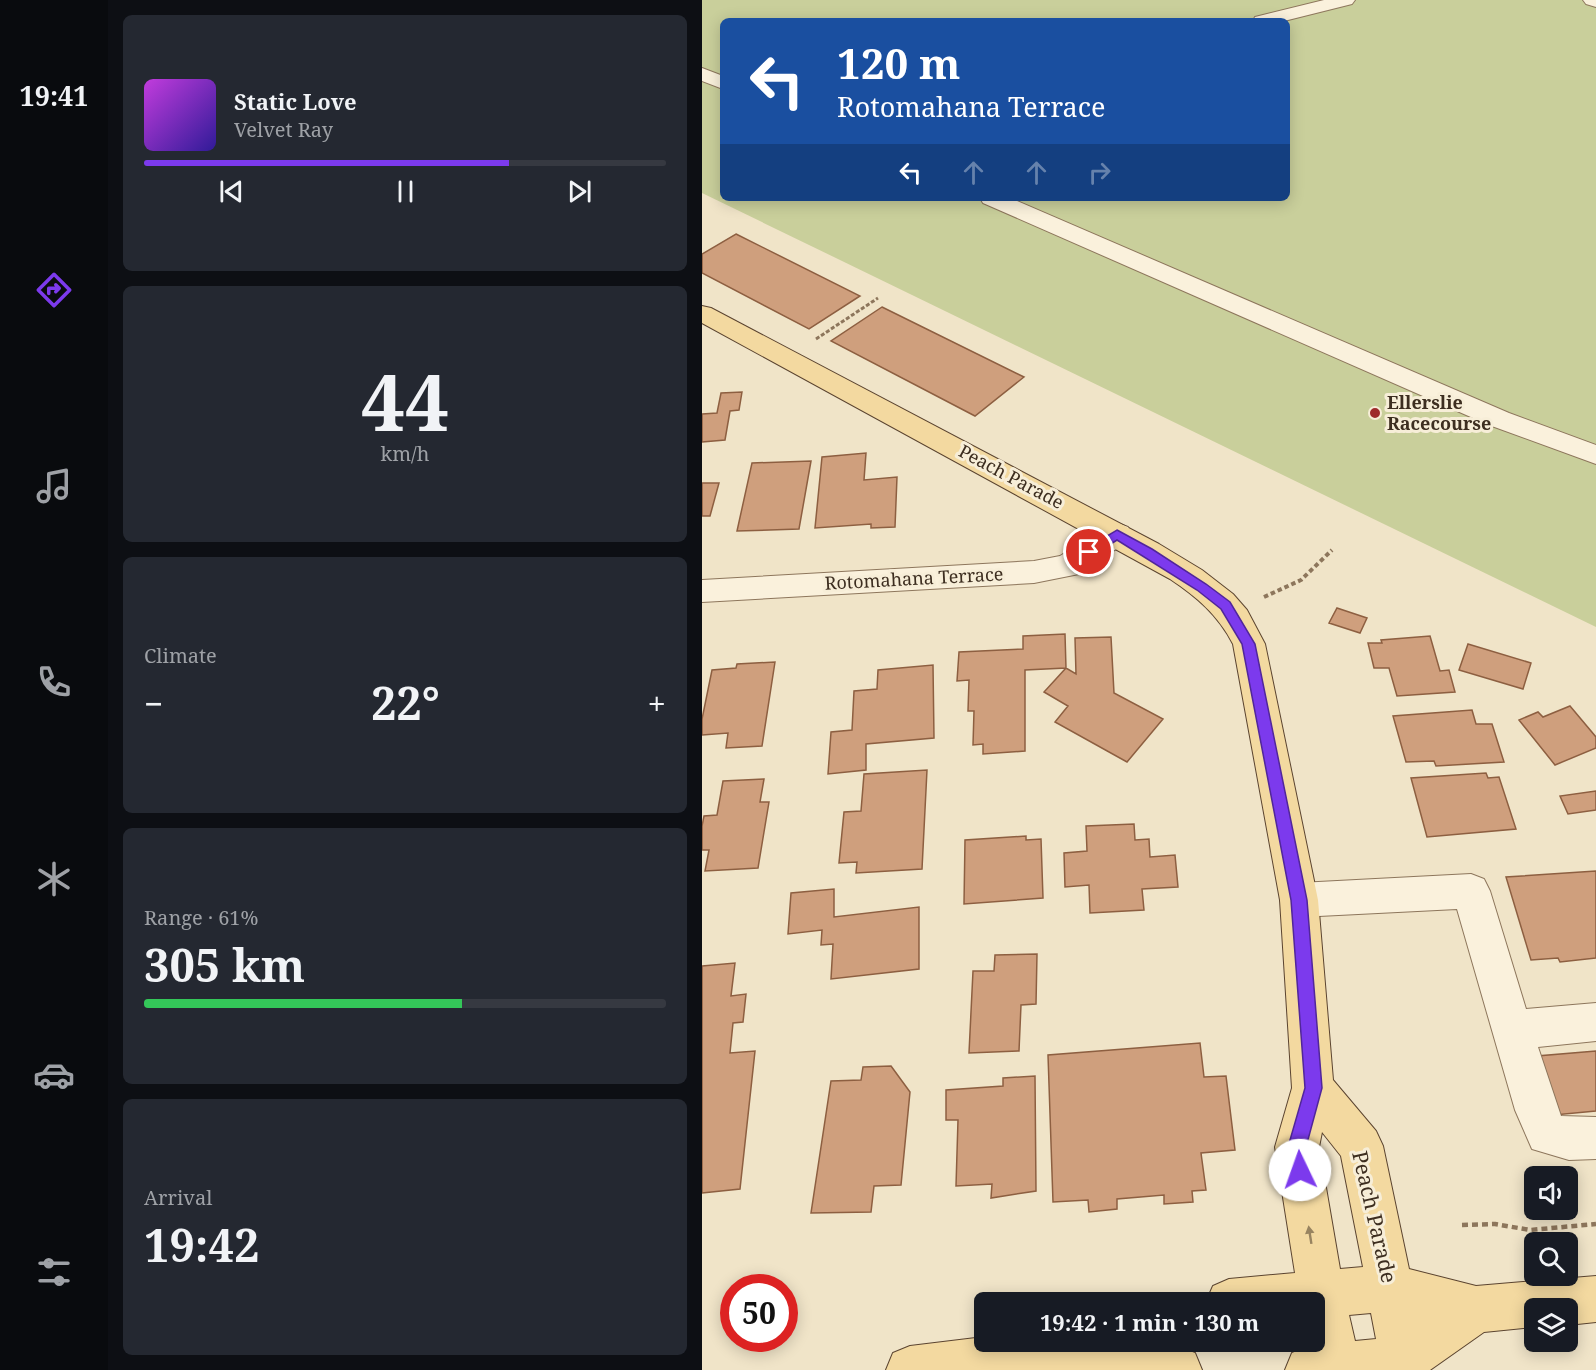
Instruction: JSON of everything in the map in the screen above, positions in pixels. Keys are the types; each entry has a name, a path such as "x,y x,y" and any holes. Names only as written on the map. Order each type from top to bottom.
{"main road":[{"name":"Peach Parade","path":"702,313 1117,534 1179,571 1232,612 1249,644 1299,900 1313,1088 1297,1147 1320,1292"},
{"name":"Peach Parade","path":"1313,1088 1361,1146 1404,1360"},
{"path":"1325,1293 1390,1288 1476,1310 1596,1299"},
{"path":"1322,1369 1404,1360 1476,1310"},
{"path":"910,1370 1054,1352"},
{"path":"1136,1352 1178,1370"},
{"name":"Peach Parade","path":"1322,1352 1322,1369"}],"street":[{"path":"1274,18 1346,0"},
{"path":"702,74 720,82"},
{"path":"998,201 1499,419 1596,455"},
{"name":"Rotomahana Terrace","path":"702,591 1034,572 1068,566 1117,534"},
{"path":"1299,900 1471,891 1536,1110 1547,1134 1569,1139 1596,1138"},
{"path":"1512,1030 1596,1022"}],"path":[{"path":"787,358 878,298"},
{"path":"1232,612 1301,580 1332,550"},
{"path":"1462,1225 1495,1224 1530,1230 1596,1224"}],"green space":[{"name":"Ellerslie Racecourse","path":"702,0 1596,0 1596,627 702,193"}],"building":[{"path":"736,234 860,296 809,329 702,273 702,254"},
{"path":"882,307 1024,377 975,416 831,341"},
{"path":"742,392 739,410 730,411 725,440 702,442 702,414 717,413 721,393"},
{"path":"866,453 864,480 897,477 895,527 871,528 871,524 815,528 822,457"},
{"path":"811,461 799,529 737,531 752,463"},
{"path":"702,483 719,483 710,516 702,516"},
{"path":"1337,608 1367,618 1360,633 1329,623"},
{"path":"1065,634 1066,668 1025,670 1025,751 983,754 983,744 973,745 974,711 968,711 969,680 957,681 959,652 1023,649 1023,636"},
{"path":"1430,636 1440,671 1449,670 1455,692 1397,696 1389,668 1374,668 1368,643"},
{"path":"1111,637 1114,693 1163,719 1127,762 1055,722 1068,706 1044,692 1066,668 1076,674 1075,638"},
{"path":"1468,644 1531,663 1523,689 1459,670"},
{"path":"775,662 762,746 726,748 728,733 702,735 702,719 712,670 736,668 737,664"},
{"path":"933,665 934,738 866,744 866,770 828,774 831,732 852,730 854,691 877,689 878,670"},
{"path":"1570,706 1596,737 1596,748 1555,765 1519,720 1538,712 1543,717"},
{"path":"1472,710 1476,724 1492,724 1504,762 1436,766 1434,761 1406,762 1393,716"},
{"path":"927,770 922,869 856,873 857,862 839,863 844,812 861,811 864,774"},
{"path":"1486,773 1488,778 1499,777 1516,829 1427,837 1411,778"},
{"path":"764,779 760,802 769,802 758,868 705,871 709,850 702,850 704,816 717,815 723,781"},
{"path":"1596,791 1596,810 1568,814 1560,796"},
{"path":"1134,824 1135,840 1149,839 1150,857 1175,855 1178,887 1142,889 1144,910 1090,913 1089,885 1065,887 1064,853 1087,851 1086,826"},
{"path":"1026,836 1026,840 1041,839 1043,898 964,904 965,840"},
{"path":"1596,871 1596,958 1560,962 1558,958 1531,960 1506,877"},
{"path":"834,889 834,917 919,907 919,969 831,979 833,944 821,945 822,930 788,934 791,893"},
{"path":"1037,954 1036,1004 1021,1005 1019,1051 969,1053 973,971 994,971 995,955"},
{"path":"735,963 731,996 746,994 743,1022 733,1023 730,1053 755,1051 740,1189 702,1193 702,966"},
{"path":"1200,1043 1204,1077 1226,1076 1235,1150 1201,1153 1206,1190 1192,1191 1193,1202 1164,1204 1164,1195 1117,1199 1117,1209 1089,1212 1088,1200 1053,1202 1048,1055"},
{"path":"1596,1051 1596,1111 1554,1115 1537,1056"},
{"path":"891,1066 910,1092 901,1185 874,1186 871,1212 811,1213 831,1081 861,1080 863,1067"},
{"path":"1035,1076 1036,1191 991,1198 992,1184 956,1186 958,1120 946,1120 946,1090 1003,1086 1003,1078"}],"place":[{"name":"Ellerslie Racecourse","path":"1375,413"}],"route":[{"path":"1089,552 1117,534 1172,566 1226,606 1232,612 1249,644 1299,900 1313,1088 1297,1147 1300,1170"}]}
